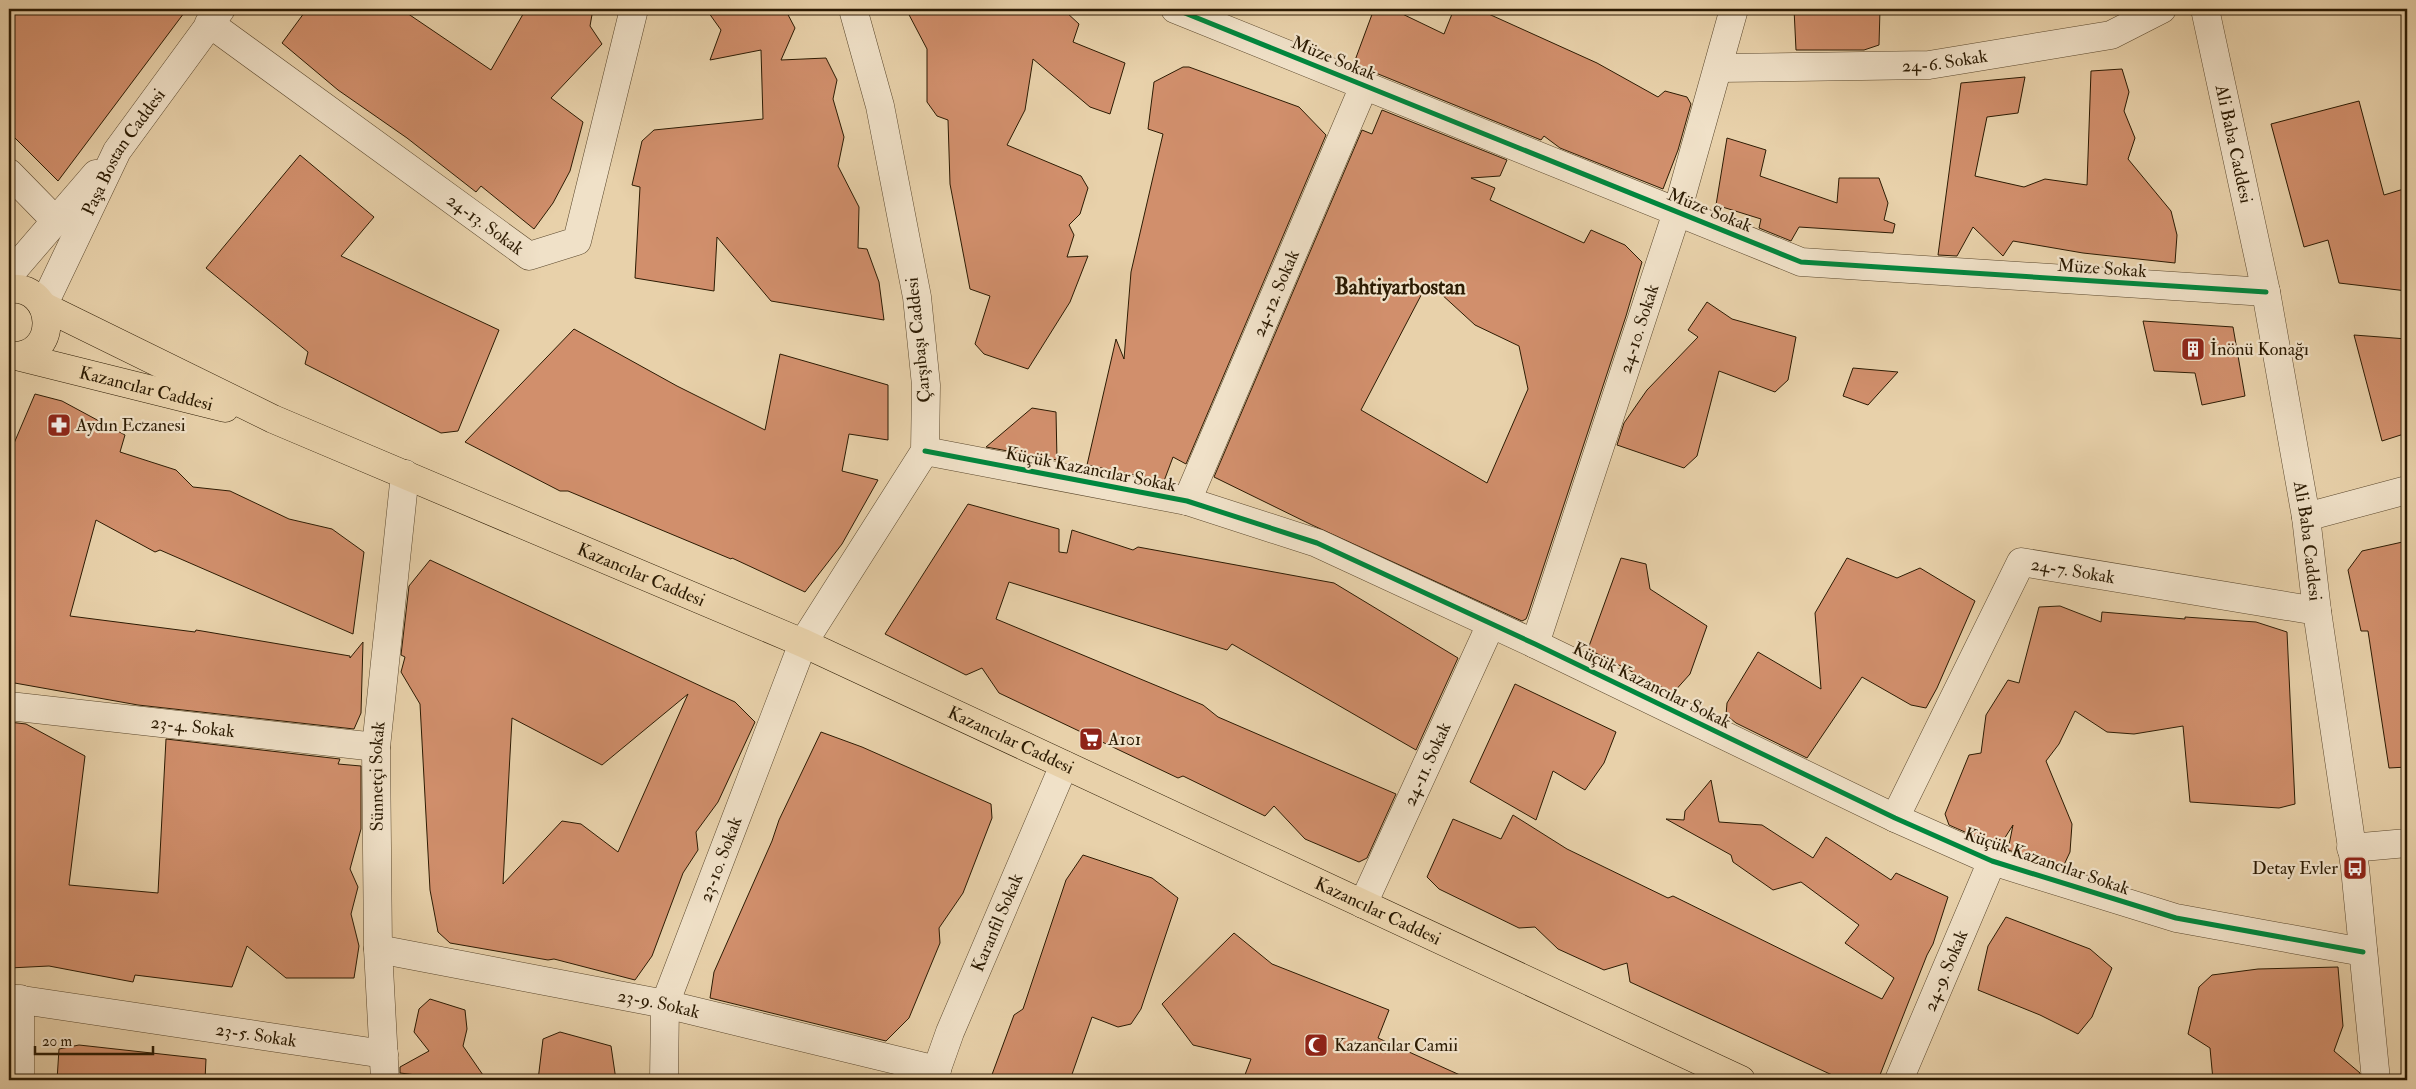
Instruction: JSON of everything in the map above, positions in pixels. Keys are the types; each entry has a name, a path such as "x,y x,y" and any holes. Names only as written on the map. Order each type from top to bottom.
{"main road":[{"name":"Kazancılar Caddesi","path":"9,289 26,292 43,306 273,420 803,643 1740,1080"},
{"path":"15,357 38,346 42,339 47,327 47,316 43,306"},
{"name":"Kazancılar Caddesi","path":"15,357 273,420"}],"street":[{"name":"24-13. Sokak","path":"215,16 530,256 578,241 634,9"},
{"name":"Çarşıbaşı Caddesi","path":"853,9 880,106 917,297 926,385 925,451"},
{"name":"Müze Sokak","path":"1175,9 1801,262 2266,292"},
{"name":"24-10. Sokak","path":"1535,644 1677,212 1719,68 1734,9"},
{"name":"24-6. Sokak","path":"1719,68 1929,65 2111,36 2162,9"},
{"name":"Ali Baba Caddesi","path":"2205,9 2266,292 2306,517 2317,611 2351,848 2376,1080"},
{"name":"Paşa Bostan Caddesi","path":"43,306 117,151 215,16"},
{"name":"24-12. Sokak","path":"1187,502 1364,86"},
{"path":"9,275 117,151"},
{"path":"9,173 55,220"},
{"name":"Küçük Kazancılar Sokak","path":"925,451 1187,502 1318,543 1535,644 1894,818 1992,861 2176,918 2363,952"},
{"path":"803,643 925,451"},
{"name":"Sünnetçi Sokak","path":"385,1067 378,949 376,747 405,474"},
{"path":"2306,517 2407,490"},
{"name":"24-7. Sokak","path":"1894,818 2021,562 2317,611"},
{"name":"24-11. Sokak","path":"1363,904 1491,624"},
{"name":"23-10. Sokak","path":"664,1080 665,1004 803,643"},
{"name":"23-4. Sokak","path":"9,706 376,747"},
{"name":"Karanfil Sokak","path":"935,1075 950,1032 1064,765"},
{"path":"2351,848 2407,843"},
{"name":"24-9. Sokak","path":"1899,1080 1992,861"},
{"name":"23-9. Sokak","path":"378,949 665,1004 935,1075"},
{"path":"14,999 20,1080"},
{"name":"23-5. Sokak","path":"14,999 385,1067"}],"building":[{"path":"9,9 187,9 58,181 9,132"},
{"path":"307,9 401,9 491,70 526,9 593,9 590,26 602,44 551,98 583,122 570,171 553,203 534,229 481,186 476,192 407,138 338,90 282,43"},
{"path":"706,9 785,9 795,28 781,60 826,58 837,80 833,99 844,137 838,166 859,207 858,248 867,249 879,282 884,320 771,301 717,237 714,291 635,278 640,187 632,185 642,141 654,130 763,119 761,50 710,60 721,30"},
{"path":"906,9 1059,9 1066,12 1079,24 1073,42 1125,63 1110,114 1090,107 1033,59 1025,110 1007,145 1081,176 1088,188 1080,214 1069,225 1074,235 1067,257 1088,256 1070,302 1028,369 984,354 975,344 990,296 970,289 950,184 948,120 937,116 927,102 927,49"},
{"path":"1374,9 1392,9 1444,34 1454,9 1482,11 1597,63 1658,97 1665,91 1687,97 1691,104 1678,150 1663,189 1560,148 1544,136 1541,140 1356,65 1354,63"},
{"path":"1794,9 1880,9 1879,45 1864,50 1796,50"},
{"path":"1183,67 1189,67 1299,107 1326,135 1186,464 1173,457 1164,481 1087,465 1116,339 1124,359 1131,272 1163,134 1148,129 1154,82"},
{"path":"2122,69 2129,92 2124,111 2135,138 2128,159 2171,211 2177,235 2175,263 2083,253 2013,241 2003,256 1973,227 1957,256 1938,255 1961,83 2025,77 2018,113 1987,117 1975,176 2024,187 2045,179 2087,185 2091,71"},
{"path":"2359,101 2384,195 2407,188 2407,291 2339,283 2328,240 2304,247 2271,124"},
{"path":"1382,110 1507,160 1500,176 1471,178 1495,188 1490,200 1584,243 1591,230 1625,245 1642,262 1528,614 1526,619 1522,621 1312,525 1214,477 1362,130 1372,134","holes":["1428,282 1475,325 1519,346 1528,389 1487,483 1361,410"]},
{"path":"1727,138 1766,150 1760,176 1837,203 1839,178 1879,178 1888,203 1884,220 1895,224 1893,233 1799,227 1791,241 1759,228 1761,219 1716,205"},
{"path":"300,155 374,217 341,256 499,330 458,431 441,433 305,364 308,352 206,268"},
{"path":"1707,302 1732,319 1796,337 1788,380 1775,392 1719,371 1697,456 1684,468 1617,445 1624,423 1647,390 1698,337 1688,330"},
{"name":"İnönü Konağı","path":"2143,321 2233,327 2245,396 2202,405 2195,373 2154,371"},
{"path":"574,329 677,386 765,430 780,354 888,385 888,440 849,434 842,471 878,480 842,544 805,592 732,558 568,491 560,491 465,442"},
{"path":"2354,335 2407,339 2407,433 2382,441"},
{"path":"1853,368 1898,372 1868,405 1843,396"},
{"path":"35,394 62,401 125,435 120,452 176,470 193,487 230,491 289,519 332,529 364,552 353,634 160,550 155,552 96,520 70,616 195,632 196,630 350,656 350,658 363,642 361,713 354,729 138,705 9,682 9,455"},
{"path":"1032,408 1056,412 1057,460 986,447"},
{"path":"968,504 1059,529 1059,552 1067,553 1072,530 1133,550 1138,547 1334,583 1458,658 1416,750 1232,644 1227,650 1009,582 996,619 1203,705 1218,717 1396,794 1367,858 1359,862 1305,839 1274,806 1265,816 1183,776 1178,778 999,693 982,668 966,675 885,634"},
{"path":"2407,541 2407,767 2389,768 2368,631 2361,631 2348,570 2362,551"},
{"path":"1621,558 1646,564 1650,589 1707,626 1690,674 1673,693 1588,649"},
{"path":"1847,558 1897,578 1920,568 1975,601 1937,688 1926,708 1911,705 1862,677 1807,758 1736,723 1726,715 1727,703 1758,652 1821,689 1815,613"},
{"path":"430,560 735,702 755,722 718,802 696,832 698,850 683,873 652,956 635,980 554,959 548,960 450,943 438,932 430,890 420,704 401,672 405,657 401,655 409,586","holes":["688,694 618,852 581,824 562,821 503,884 512,718 602,765"]},
{"path":"2060,606 2101,622 2102,612 2185,619 2185,617 2256,622 2287,632 2295,804 2279,808 2190,802 2183,726 2134,734 2107,732 2075,711 2059,744 2046,761 2072,824 2070,852 2063,867 2008,850 2013,825 1999,847 1949,825 1945,814 1969,755 1981,753 1986,715 2008,680 2019,683 2039,607"},
{"path":"1515,684 1616,732 1604,763 1585,790 1553,771 1536,820 1470,782"},
{"path":"9,722 26,724 85,756 69,885 158,893 166,739 340,759 338,764 361,766 361,829 350,869 358,887 351,914 359,946 354,978 286,978 247,946 232,987 135,975 133,982 49,966 9,968"},
{"path":"821,732 862,747 991,804 992,818 963,893 939,928 940,943 909,1018 886,1041 710,998 714,972 772,841 779,820"},
{"path":"1711,780 1719,822 1762,825 1813,858 1826,837 1891,880 1896,873 1948,897 1933,944 1878,1080 1843,1080 1630,982 1627,963 1604,970 1558,949 1535,927 1519,928 1439,889 1427,877 1453,819 1501,839 1513,815 1567,849 1668,898 1673,896 1882,999 1894,978 1845,943 1859,925 1801,882 1773,890 1733,862 1731,855 1666,819 1684,820 1685,811"},
{"path":"1083,855 1152,878 1178,898 1141,1009 1131,1024 1118,1027 1092,1017 1070,1080 990,1080 1014,1015 1023,1009 1066,880"},
{"path":"2006,917 2090,949 2112,968 2092,1017 2078,1034 2040,1015 1978,990 1988,946"},
{"path":"1234,933 1272,964 1389,1010 1378,1038 1471,1080 1243,1080 1251,1059 1193,1045 1162,1004"},
{"path":"2338,967 2343,1026 2334,1051 2360,1073 2360,1080 2213,1080 2210,1048 2188,1034 2199,987 2212,975 2258,969"},
{"path":"430,999 465,1010 467,1029 463,1046 483,1075 441,1078 400,1073 400,1067 429,1051 414,1032 419,1009"},
{"path":"560,1032 611,1046 616,1080 538,1080 543,1039"},
{"path":"79,1045 206,1059 205,1080 57,1080 59,1049"}],"cycle path":[{"path":"1175,9 1801,262 2266,292"},
{"path":"925,451 1187,501 1317,543 1535,644 1895,818 1992,861 2176,918 2363,952"}],"place":[{"name":"İnönü Konağı","path":"2193,349"},
{"name":"Aydın Eczanesi","path":"59,425"},
{"name":"A101","path":"1091,739"},
{"name":"Detay Evler","path":"2355,868"},
{"name":"Kazancılar Camii","path":"1316,1045"}],"district":[{"name":"Bahtiyarbostan","path":"1400,286"}]}
